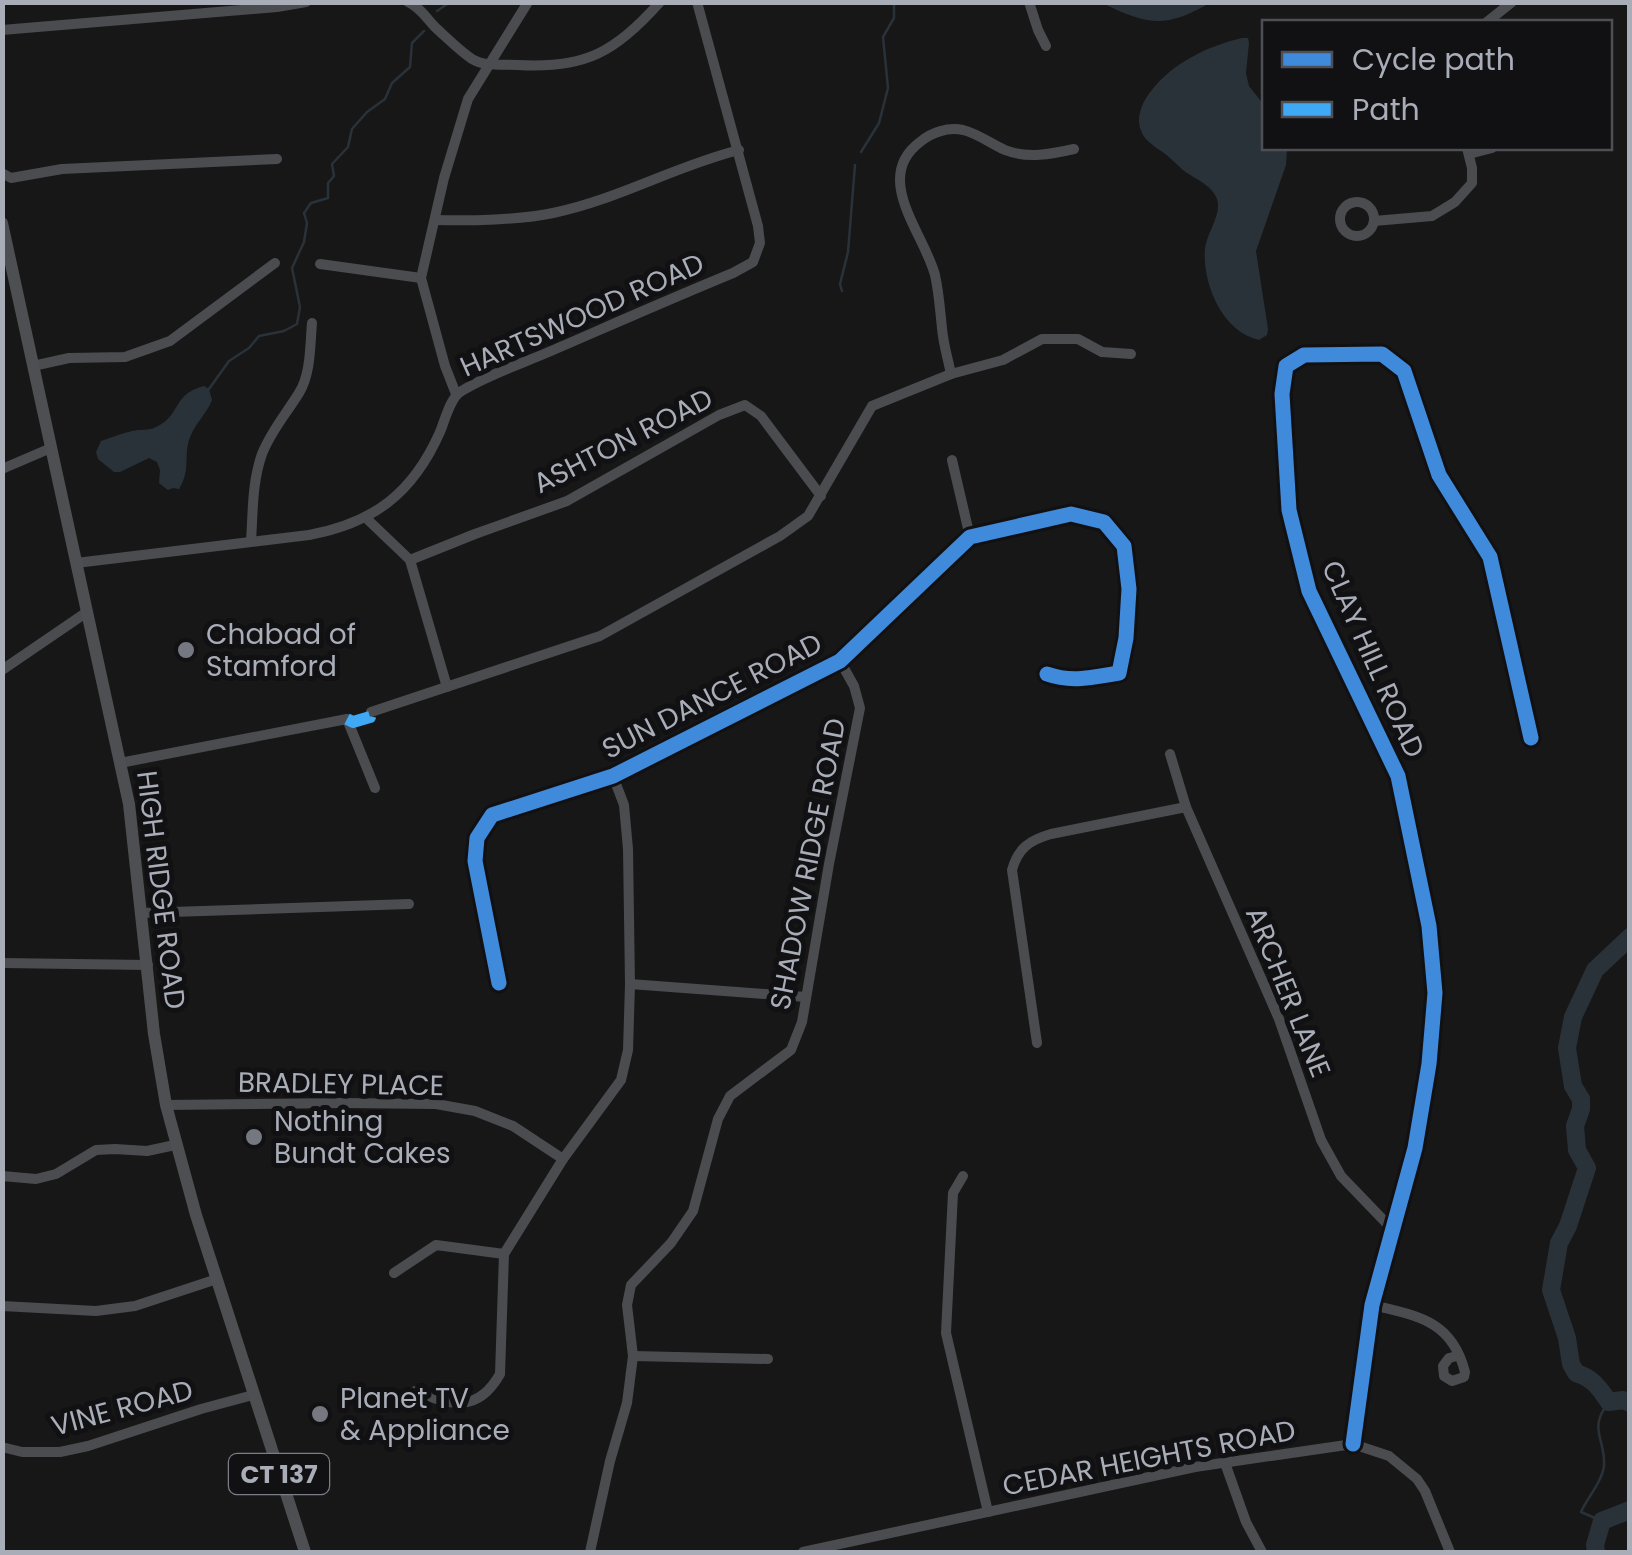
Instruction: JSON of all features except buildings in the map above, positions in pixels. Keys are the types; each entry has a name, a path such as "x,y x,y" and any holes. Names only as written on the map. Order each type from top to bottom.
{"main road":[{"name":"HIGH RIDGE ROAD","path":"2,223 129,804 154,1034 175,1145 305,1552"}],"street":[{"path":"2,30 306,2"},
{"path":"408,2 474,60 542,67 576,64 609,48 642,23 660,2"},
{"path":"456,394 421,278 444,178 468,99 528,2"},
{"path":"436,220 551,214 738,150 696,2"},
{"path":"1029,2 1046,46"},
{"path":"1490,20 1512,2"},
{"path":"951,374 934,270 904,206 901,164 909,151 940,130 962,130 1008,151 1033,155 1074,148"},
{"name":"HARTSWOOD ROAD","path":"76,563 334,530 366,518 410,484 432,450 456,394 753,262 760,243 738,150"},
{"path":"1374,222 1432,216 1455,202 1472,183 1468,151"},
{"path":"2,173 11,178 62,169 277,160"},
{"path":"33,366 69,358 125,357 170,341 275,263"},
{"path":"320,264 421,278"},
{"path":"251,541 254,480 276,424 300,392 312,323"},
{"path":"372,712 600,636 780,536 808,516 872,406 951,374 1003,360 1042,339 1078,339 1102,352 1131,354"},
{"name":"CLAY HILL ROAD","path":"1353,1444 1372,1305 1415,1148 1429,1064 1435,993 1429,926 1398,776 1309,590 1289,510 1282,394 1286,366 1304,355 1382,354 1404,371 1439,475 1490,557 1531,738"},
{"name":"ASHTON ROAD","path":"410,560 568,501 720,415 745,405 761,416 821,496"},
{"path":"2,469 51,448"},
{"path":"952,460 970,537 1070,514 1104,522 1124,546 1129,589 1119,674 1079,680 1047,674"},
{"path":"366,518 410,560 448,687"},
{"name":"SUN DANCE ROAD","path":"499,983 475,861 478,838 492,814 612,776 840,660 970,537"},
{"path":"2,670 87,612"},
{"name":"SHADOW RIDGE ROAD","path":"590,1552 627,1403 632,1356 627,1305 631,1285 694,1211 718,1119 730,1096 791,1050 802,1022 860,708 840,660"},
{"path":"120,763 346,719 375,788"},
{"name":"ARCHER LANE","path":"1170,754 1186,806 1279,1019 1321,1140 1341,1176 1392,1230"},
{"path":"415,1391 442,1402 474,1402 490,1391 500,1374 504,1254 563,1159 621,1080 628,1050 630,984 628,849 624,805 612,776"},
{"path":"1038,1044 1012,870 1021,849 1052,834 1186,806"},
{"path":"141,913 408,904"},
{"path":"2,963 148,966"},
{"path":"630,984 806,997"},
{"name":"BRADLEY PLACE","path":"166,1105 436,1104 476,1110 513,1126 563,1159"},
{"path":"2,1176 36,1179 56,1174 96,1150 147,1151 175,1145"},
{"path":"963,1176 953,1194 946,1332 988,1512"},
{"path":"394,1273 436,1245 504,1254"},
{"path":"2,1306 96,1311 136,1306 217,1279"},
{"path":"1372,1305 1437,1326 1452,1339 1457,1356"},
{"path":"632,1356 768,1360"},
{"name":"VINE ROAD","path":"2,1447 22,1452 60,1452 254,1396"},
{"path":"1353,1444 1389,1456 1417,1478 1450,1552"},
{"name":"CEDAR HEIGHTS ROAD","path":"803,1552 1149,1476 1353,1444"},
{"path":"1225,1463 1246,1522 1262,1552"},
{"path":"870,1538 874,1552"}],"shaded area":[{"path":"1102,3 1210,3 1180,17 1156,21"},
{"path":"1248,38 1246,73 1249,86 1262,102 1262,150 1287,150 1286,165 1256,251 1268,329 1267,335 1259,340 1246,335 1225,317 1211,290 1205,248 1218,210 1215,194 1149,142 1139,125 1143,103 1164,76 1218,45"},
{"path":"204,386 212,400 191,435 179,489 168,490 159,483 157,462 149,458 120,472 114,472 98,459 96,452 101,441 156,427 170,417 186,395"}],"waterway":[{"path":"437,11 450,2"},
{"path":"861,152 879,123 888,88 883,37 894,18 894,2"},
{"path":"209,389 229,361 259,336 297,324 300,307 292,268 304,242 304,213 311,203 328,198 328,183 334,176 332,164 348,147 352,129 385,99 392,83 410,67 412,43 424,31"},
{"path":"842,291 855,165"},
{"path":"1630,937 1595,970 1573,1017 1567,1048 1573,1086 1581,1099 1575,1126 1577,1150 1587,1168 1559,1243 1551,1290 1576,1373 1599,1388 1609,1402 1630,1403"},
{"path":"1602,1521 1581,1512 1603,1472 1598,1427 1609,1402"},
{"path":"1596,1552 1602,1521 1630,1510"}],"marked path":[{"path":"347,719 353,722 370,717 371,712"}],"cycle path":[{"path":"1353,1444 1372,1305 1415,1148 1429,1064 1435,993 1429,926 1398,776 1309,591 1289,510 1282,394 1286,366 1304,355 1382,354 1404,371 1439,475 1490,557 1531,738"},
{"path":"499,983 475,861 477,838 492,815 613,776 840,661 970,537 1071,514 1104,522 1124,546 1129,589 1119,673 1074,679 1047,674"}],"place":[{"name":"Chabad of Stamford","path":"186,650"},
{"name":"Nothing Bundt Cakes","path":"254,1137"},
{"name":"Planet TV & Appliance","path":"320,1414"}]}
